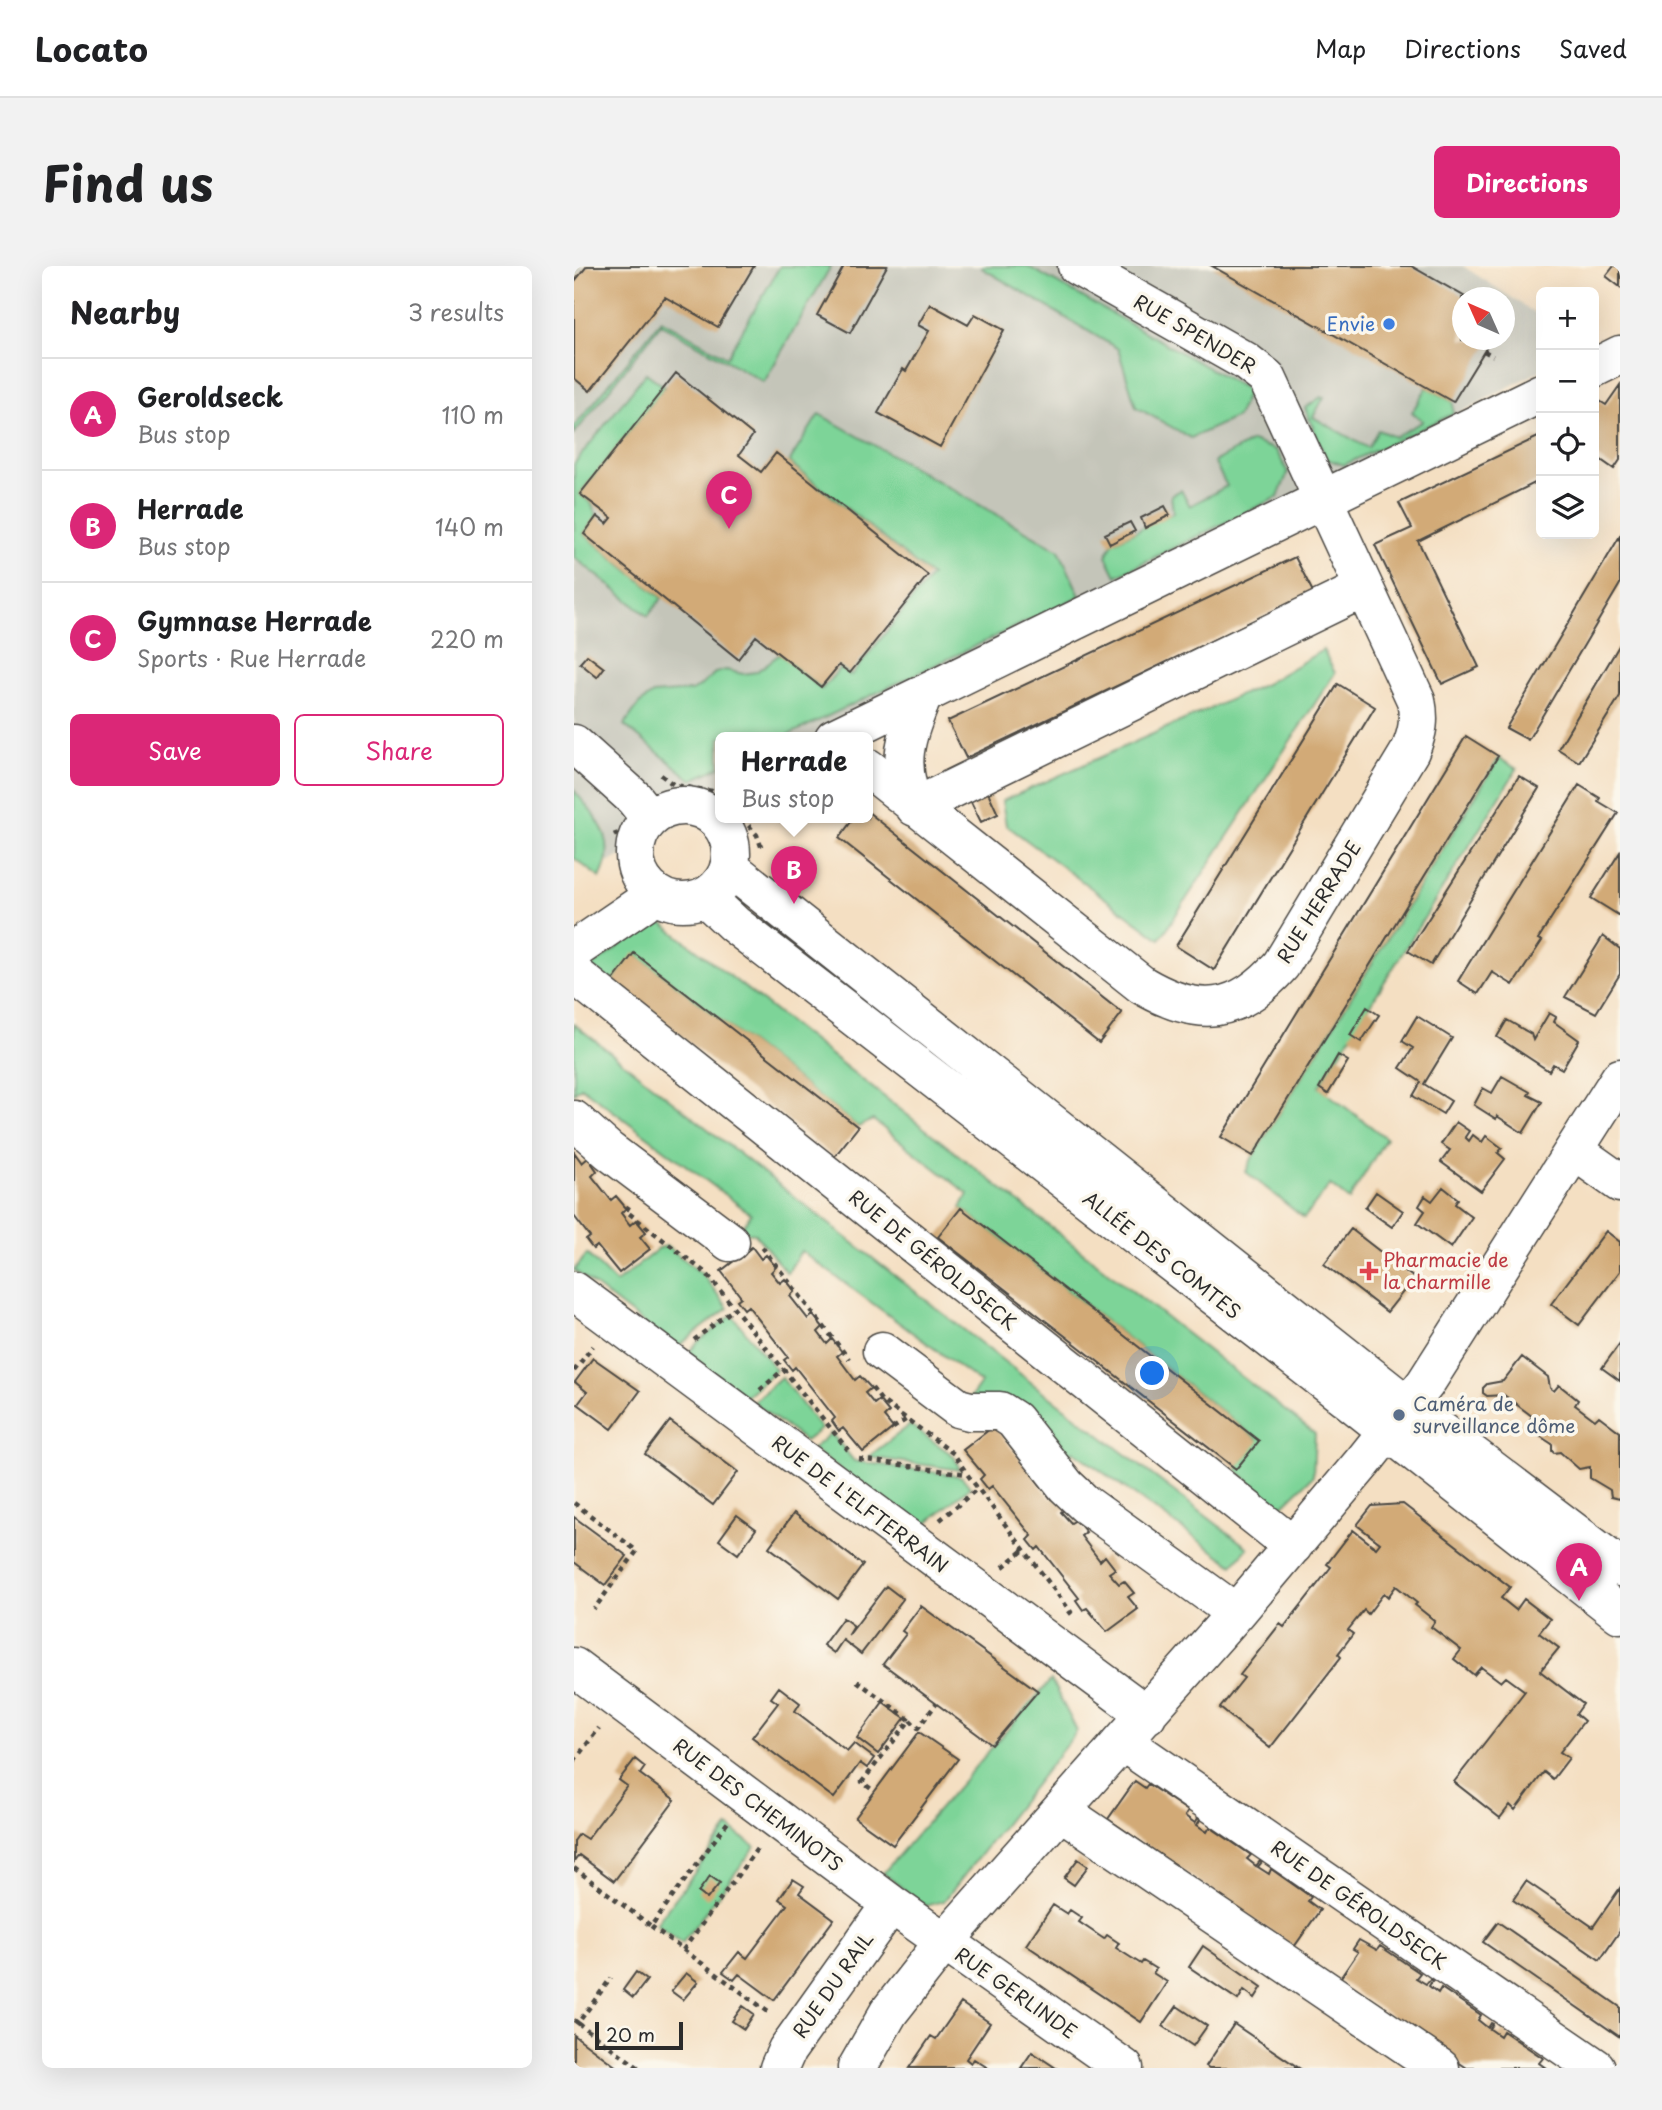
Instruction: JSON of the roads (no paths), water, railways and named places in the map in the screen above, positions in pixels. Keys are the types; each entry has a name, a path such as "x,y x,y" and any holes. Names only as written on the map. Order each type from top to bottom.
{"street":[{"name":"RUE SPENDER","path":"1077,266 1259,370 1273,388 1324,500"},
{"path":"1599,366 1620,355"},
{"path":"846,732 1536,395"},
{"name":"RUE HERRADE","path":"873,773 1142,985 1165,999 1188,1006 1210,1007 1233,1002 1252,993 1281,965 1410,751 1418,733 1416,700 1324,500"},
{"path":"923,695 911,725 904,754 906,787 915,807 1364,588"},
{"path":"574,744 635,798 650,818"},
{"path":"574,950 643,903 638,886 636,843 650,818 665,808 681,805 715,808"},
{"path":"638,886 672,901 688,902 705,897 719,884 730,868 732,851 724,823"},
{"name":"ALLÉE DES COMTES","path":"730,868 1398,1418 1620,1614"},
{"name":"ALLÉE DES COMTES","path":"705,897 734,923 1398,1418 1620,1567"},
{"name":"RUE DE GÉROLDSECK","path":"574,974 1293,1546"},
{"path":"857,2068 889,2012 944,1942 1236,1613 1425,1384 1620,1078"},
{"path":"574,1120 609,1151 730,1241"},
{"path":"1575,1151 1620,1183"},
{"name":"RUE DE L'ELFTERRAIN","path":"574,1291 1040,1637 1135,1729"},
{"path":"866,1364 958,1408 1000,1412 1014,1420 1066,1486 1085,1504 1236,1613"},
{"name":"RUE DES CHEMINOTS","path":"574,1667 944,1942"},
{"name":"RUE DE GÉROLDSECK","path":"1135,1729 1596,2068"},
{"path":"1061,1811 1440,2068"},
{"name":"RUE DU RAIL","path":"779,2068 798,2034 891,1904"},
{"name":"RUE GERLINDE","path":"944,1942 1124,2068"}],"place":[{"name":"Envie","path":"1389,324"},
{"name":"Gymnase Herrade","path":"729,529"},
{"name":"Herrade","path":"794,904"},
{"name":"Pharmacie de la charmille","path":"1369,1271"},
{"name":"Caméra de surveillance dôme","path":"1399,1415"},
{"name":"Geroldseck","path":"1579,1601"}]}
